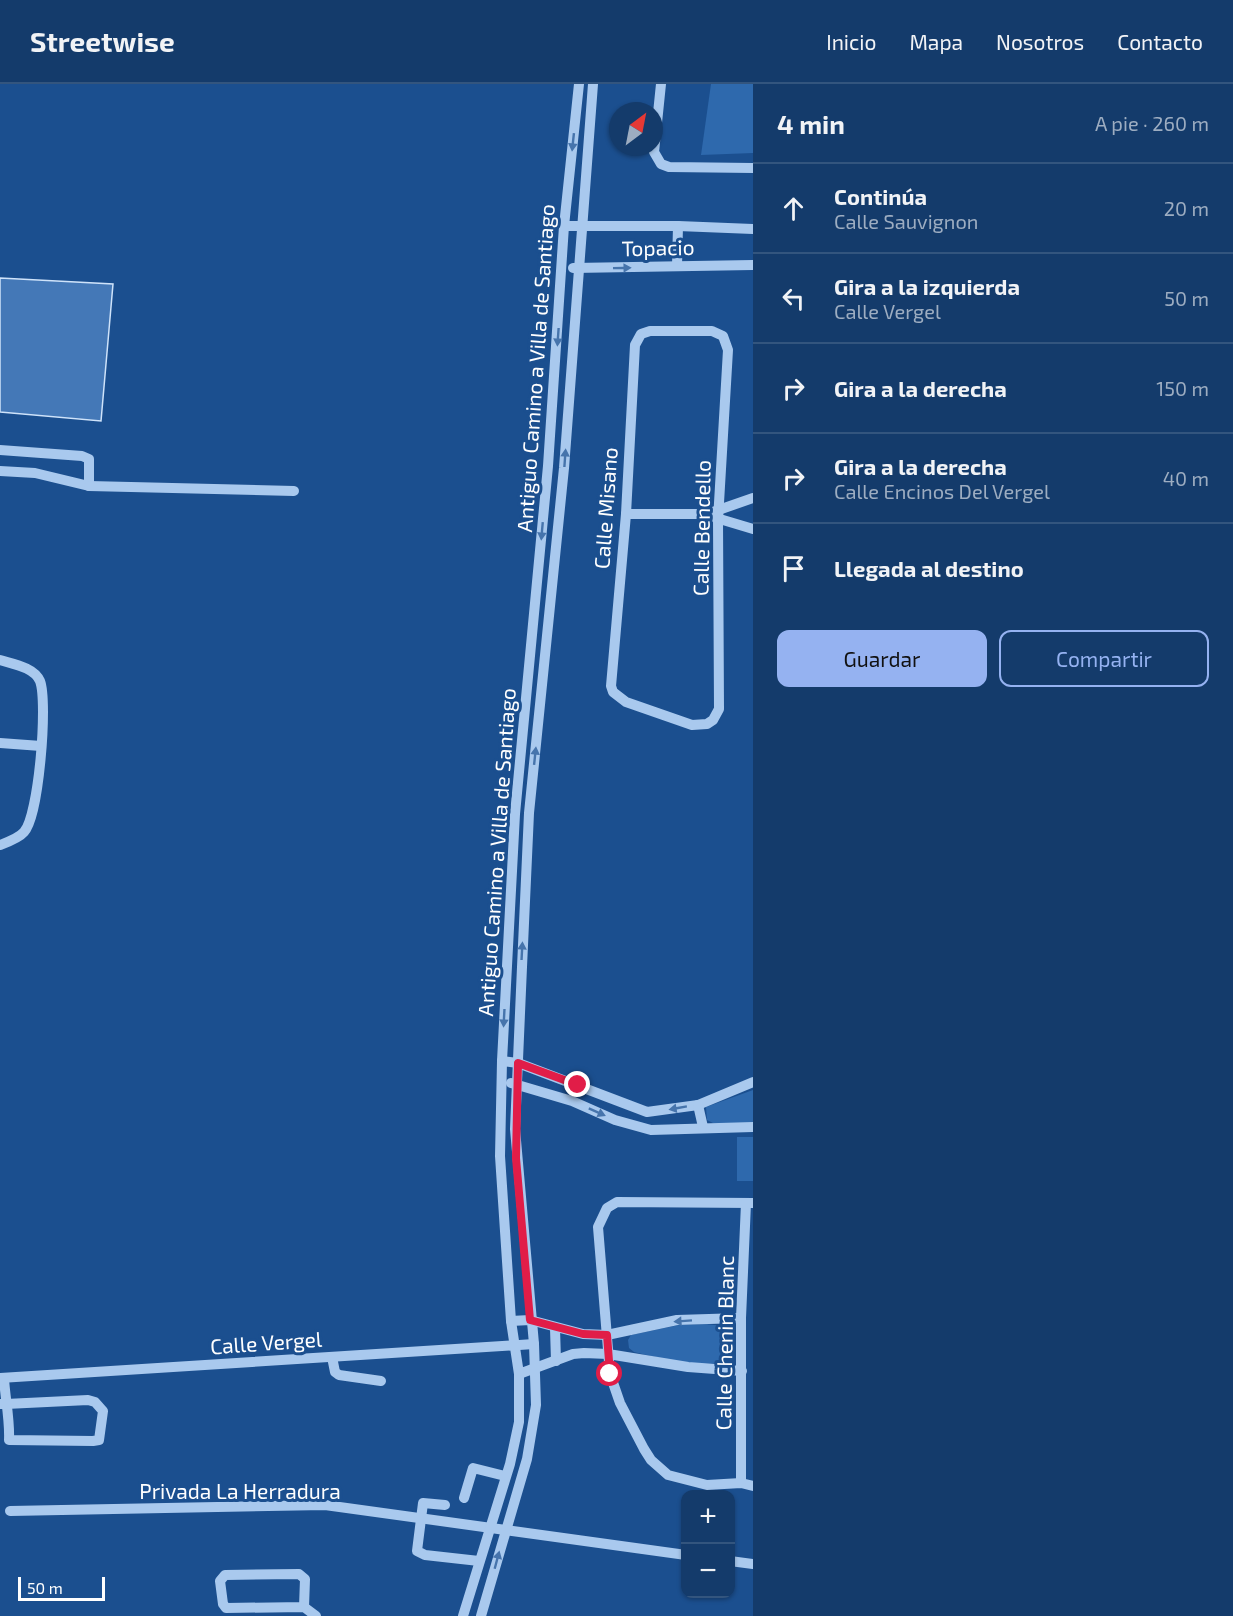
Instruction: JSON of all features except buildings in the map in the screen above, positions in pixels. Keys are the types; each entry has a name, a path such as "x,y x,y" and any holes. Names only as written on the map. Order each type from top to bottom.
{"street":[{"name":"Antiguo Camino a Villa de Santiago","path":"463,1616 519,1422 519,1374 511,1321 500,1156 502,1061 515,814 548,466 564,226 579,84"},
{"path":"482,1616 533,1437 534,1344 516,1158 517,1084 530,813 564,468 594,84"},
{"path":"661,84 654,152 656,159 669,167 753,168"},
{"name":"Topacio","path":"564,226 678,226 753,229"},
{"path":"677,266 678,226"},
{"name":"Topacio","path":"563,267 753,265"},
{"name":"Calle Bendello","path":"641,334 650,331 712,330 723,336 728,350 718,514 719,709 713,720"},
{"name":"Calle Misano","path":"641,334 635,345 626,514 611,686 618,697 626,702 692,725 707,724 713,720"},
{"path":"0,450 82,456 89,459 89,486"},
{"path":"0,471 35,473 89,486 294,491"},
{"path":"718,514 753,498"},
{"path":"626,514 718,514 753,529"},
{"path":"0,660 31,671 39,680 43,711 33,815 24,831 0,845"},
{"path":"0,743 41,746"},
{"path":"502,1061 518,1063 647,1112 699,1105 753,1082"},
{"path":"502,1082 517,1084 573,1101 635,1127 651,1130 753,1127"},
{"path":"699,1105 703,1127"},
{"path":"750,1203 617,1202 611,1204 602,1215 598,1227 610,1374 620,1403 648,1455 660,1470 677,1478 707,1485 741,1483 753,1486"},
{"name":"Calle Chenin Blanc","path":"741,1483 741,1318 750,1203"},
{"path":"511,1321 530,1320 555,1328 607,1335 677,1320 741,1318"},
{"path":"555,1328 556,1361"},
{"path":"573,1331 573,1354"},
{"name":"Calle Vergel","path":"2,1378 534,1344"},
{"path":"519,1374 573,1354 608,1354 688,1367 742,1371"},
{"path":"332,1357 333,1366 339,1375 381,1381"},
{"path":"2,1378 4,1440 99,1440 103,1411 95,1401 3,1404"},
{"path":"464,1498 473,1468 505,1476"},
{"path":"445,1505 423,1503 417,1548 419,1553 479,1561"},
{"name":"Privada La Herradura","path":"9,1511 325,1505 681,1554"},
{"path":"735,1562 753,1564"},
{"path":"304,1607 305,1579 299,1574 225,1575 220,1581 223,1604 226,1608 304,1607 316,1616"}],"shaded area":[{"path":"711,84 753,84 753,153 701,155"},
{"path":"753,1090 753,1123 713,1123 707,1120 706,1107"},
{"path":"737,1137 753,1137 753,1181 737,1181"},
{"path":"709,1324 729,1330 734,1335 731,1358 712,1364 698,1364 634,1352 629,1348 628,1340 631,1335 679,1325"}],"route":[{"path":"578,1085 518,1063 516,1158 530,1320 583,1334 607,1335 610,1374"}]}
